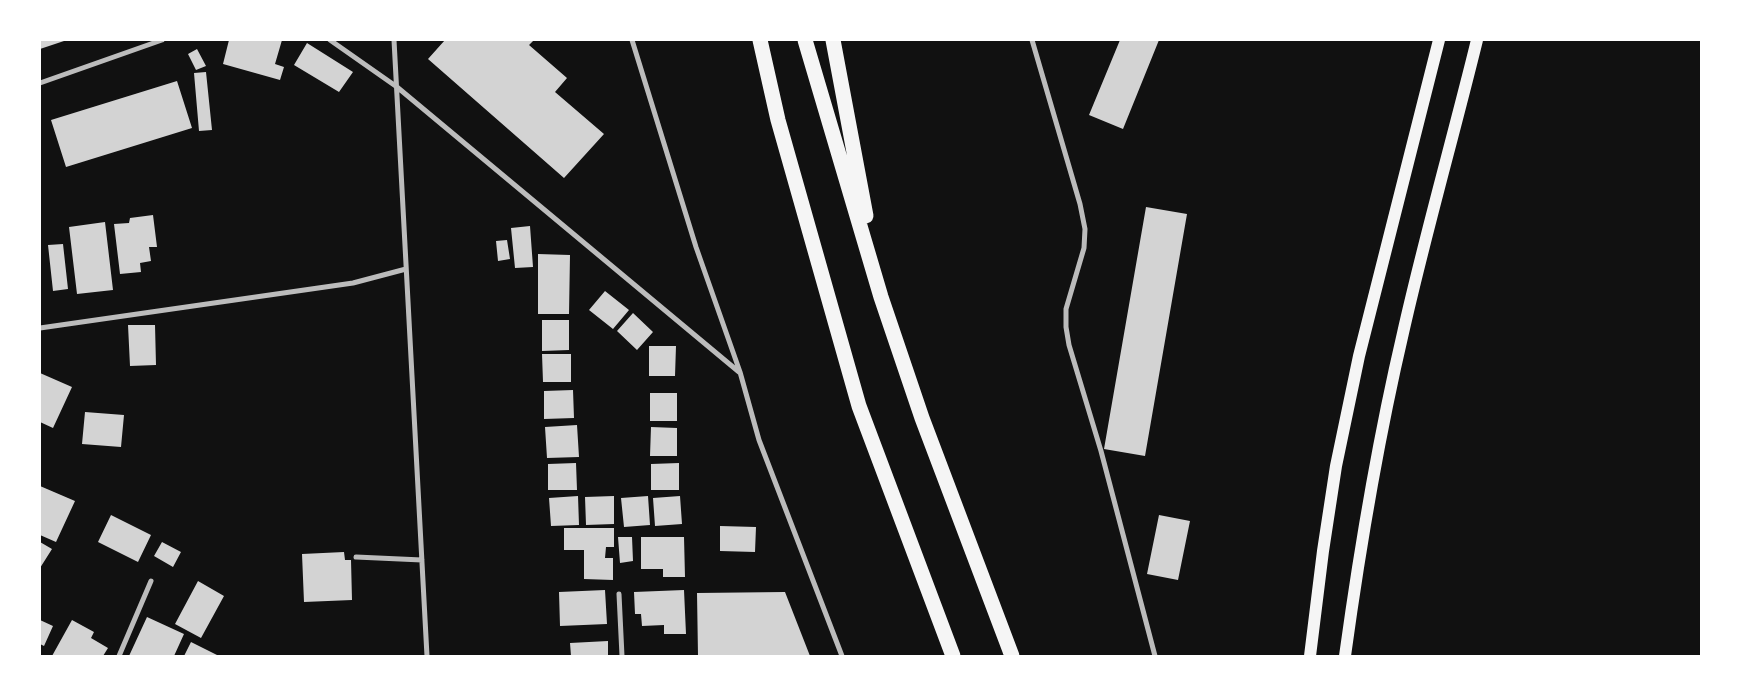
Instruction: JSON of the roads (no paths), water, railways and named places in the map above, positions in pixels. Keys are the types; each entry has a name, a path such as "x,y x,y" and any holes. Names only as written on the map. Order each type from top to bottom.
{"highway":[{"path":"755,40 859,406 953,656"},
{"path":"760,40 778,120"},
{"path":"805,40 881,297 922,418 1012,656"},
{"path":"833,40 881,297"}],"main road":[{"path":"1310,656 1323,551 1340,447 1359,356 1440,40"},
{"path":"1346,656 1356,575 1372,477 1403,332 1477,40"}],"street":[{"path":"40,83 162,40"},
{"path":"330,40 397,87 740,372"},
{"path":"394,40 427,656"},
{"path":"632,40 696,247 740,372 759,440 842,656"},
{"path":"1032,40 1080,204 1085,229 1084,248 1066,309 1069,345 1101,451 1155,656"},
{"path":"40,328 353,283 406,269"},
{"path":"356,558 422,560"},
{"path":"119,656 151,581"},
{"path":"619,594 622,656"}]}
